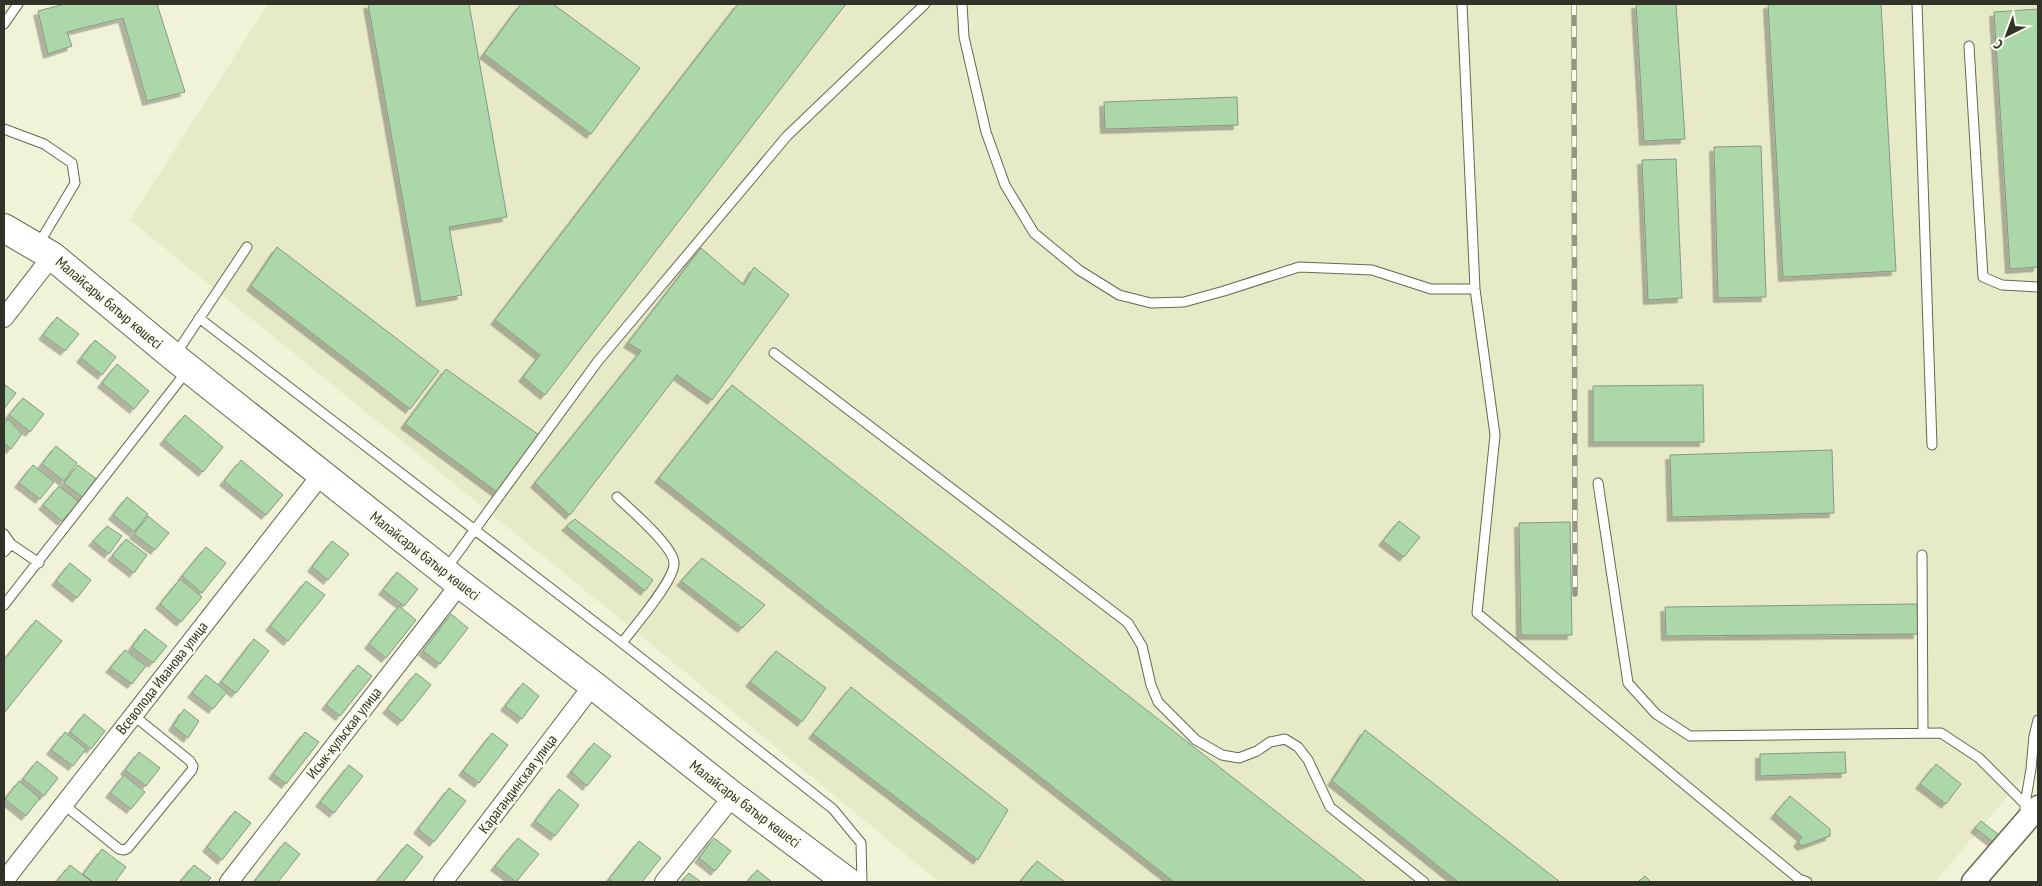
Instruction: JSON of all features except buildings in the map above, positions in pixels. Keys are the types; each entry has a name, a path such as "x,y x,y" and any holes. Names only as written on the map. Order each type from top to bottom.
{"main road":[{"name":"Малайсары батыр көшесі","path":"4,228 44,251 181,363 452,578 733,796 848,882"}],"street":[{"path":"4,318 44,251"},
{"name":"Всеволода Иванова улица","path":"4,881 321,474"},
{"name":"Исык-кульская улица","path":"229,882 452,578"},
{"name":"Карагандинская улица","path":"443,882 592,685"},
{"path":"664,882 733,796"},
{"path":"1973,882 2032,816"}],"lane":[{"path":"4,24 18,4"},
{"path":"452,578 474,530 598,361 787,136 925,4"},
{"path":"962,4 964,37 986,132 1005,185 1034,233 1079,270 1119,294 1150,303 1184,302 1299,267 1372,270 1431,289 1475,289"},
{"path":"1462,4 1475,289 1495,434 1476,613 1799,879 1807,882"},
{"path":"1917,4 1932,446"},
{"path":"1969,46 1983,277 2002,286 2038,287"},
{"path":"4,129 44,144 72,163 75,184 44,251"},
{"path":"4,605 39,563 181,363 200,318 247,247"},
{"path":"200,318 833,808 861,843 862,882"},
{"path":"774,353 1128,623 1142,646 1151,684 1158,702 1196,740 1222,755 1239,758 1270,742 1285,739 1298,746 1308,760 1330,807 1424,882"},
{"path":"1598,483 1628,683 1656,714 1690,736 1941,733 1979,758 2032,816"},
{"path":"617,497 667,547 674,563 671,577 622,643"},
{"path":"4,534 11,544 39,563"},
{"path":"4,552 11,544"},
{"path":"1922,555 1923,733"},
{"path":"63,804 119,849 124,850 128,848 192,770 193,766 190,761 134,715"},
{"path":"2032,816 2031,770 2034,736 2038,720"}],"shaded area":[{"path":"268,4 2038,4 2038,760 1935,882 939,882 639,634 130,220"}],"railway":[{"path":"1574,4 1575,594"}]}
